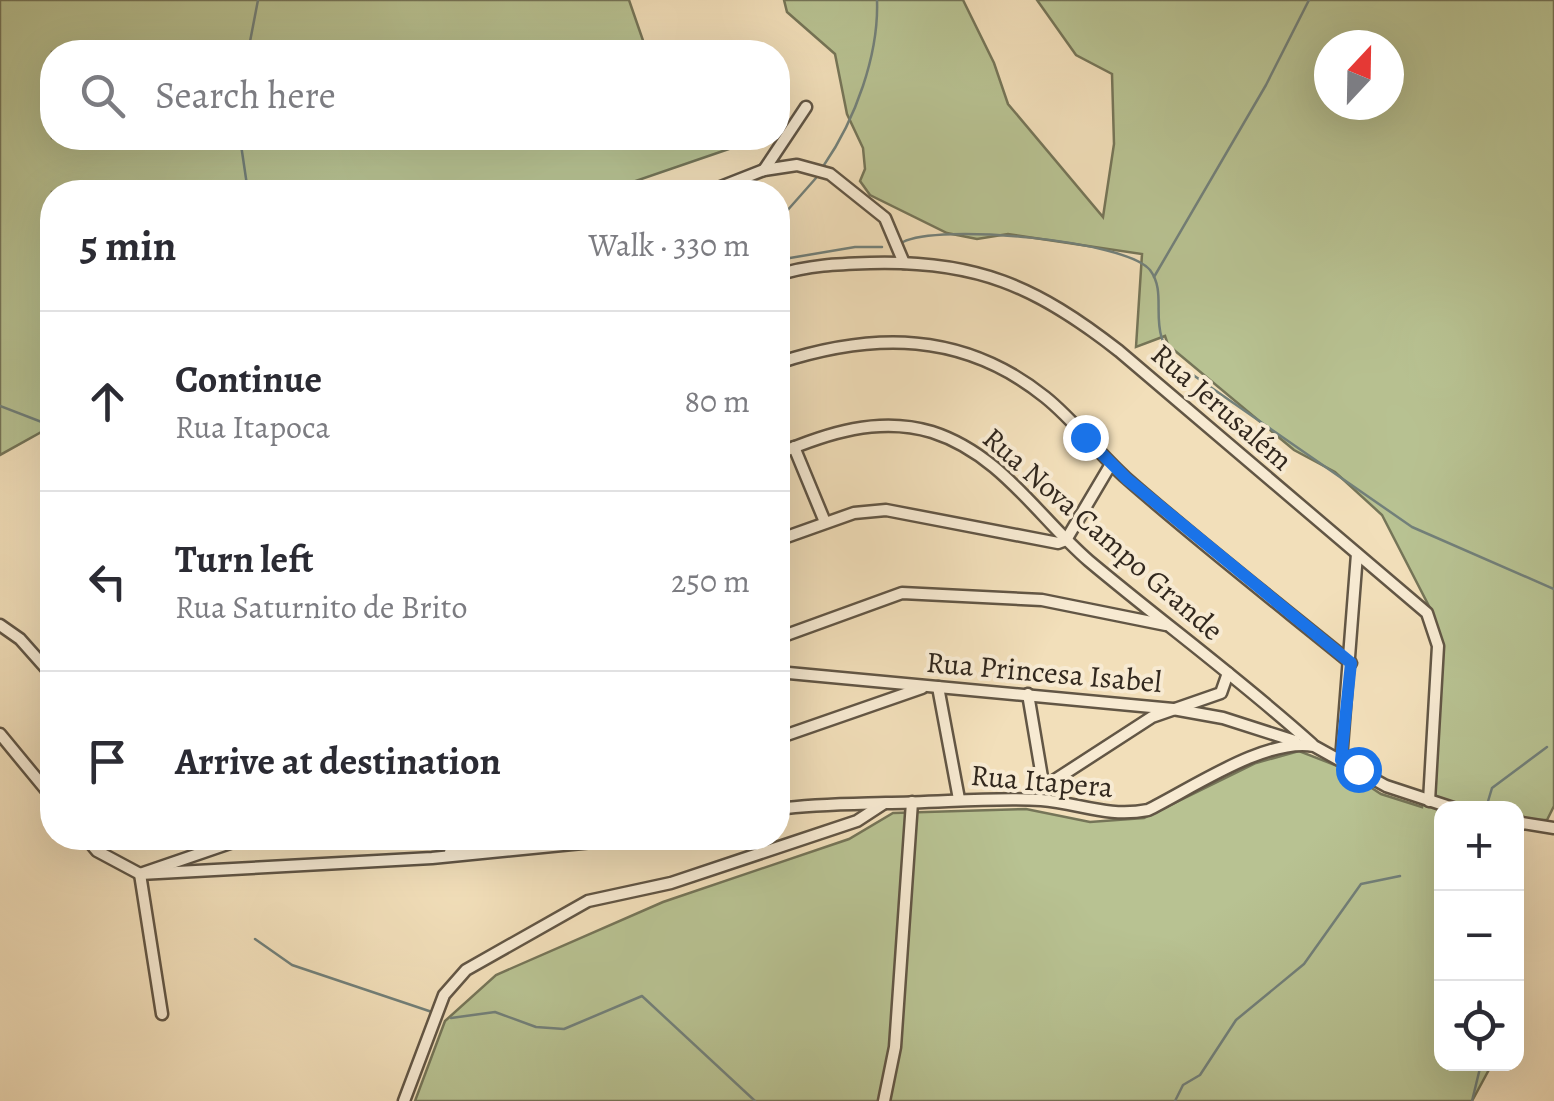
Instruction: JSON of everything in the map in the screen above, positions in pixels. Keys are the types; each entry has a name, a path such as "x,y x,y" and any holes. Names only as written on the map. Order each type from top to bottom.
{"street":[{"path":"790,131 806,107"},
{"path":"764,170 777,150"},
{"path":"739,180 764,170 797,166 830,174 885,218 904,263"},
{"name":"Rua Jerusalém","path":"790,272 826,264 904,263 978,271 1072,314 1426,613 1437,634 1429,801"},
{"path":"790,360 844,344 881,340 964,354 1007,371 1046,398 1111,464 1351,663"},
{"name":"Rua Nova Campo Grande","path":"790,449 865,426 932,432 958,444 1021,490 1066,540 1307,744"},
{"path":"794,447 825,522"},
{"path":"790,535 825,522 886,510 1050,544 1066,540 1111,464"},
{"path":"1341,760 1357,554"},
{"path":"790,634 902,594 1042,600 1170,626"},
{"path":"0,626 40,662"},
{"name":"Rua Princesa Isabel","path":"790,673 1173,709 1223,718 1307,744"},
{"path":"1044,787 1152,717 1220,694 1228,674"},
{"path":"790,734 932,687 959,799"},
{"path":"1028,694 1045,800"},
{"path":"0,734 40,782"},
{"path":"1307,744 1386,786 1434,802"},
{"name":"Rua Itapera","path":"790,808 852,801 884,804 959,799 1045,800 1111,814 1148,810 1262,753 1307,744"},
{"path":"884,1101 895,1047 912,802"},
{"path":"790,843 857,821 884,804"},
{"path":"1524,823 1554,828"},
{"path":"96,850 140,874 512,850"},
{"path":"140,874 210,850"},
{"path":"432,858 456,850"},
{"path":"404,1101 444,995 466,970 588,901 672,883 770,850"},
{"path":"140,874 162,1014"}],"green space":[{"path":"0,0 629,0 643,40 40,40 40,150 726,150 638,180 40,180 40,433 0,455"},
{"path":"784,0 963,0 994,63 1008,104 1103,217 1114,144 1112,74 1076,55 1037,0 1554,0 1554,806 1547,820 1524,820 1524,801 1434,801 1434,1071 1488,1071 1472,1101 415,1101 445,1021 496,975 663,902 849,839 893,813 1026,809 1090,822 1144,818 1256,763 1299,751 1340,767 1381,794 1422,807 1441,657 1433,614 1382,515 1335,472 1294,450 1168,345 1165,336 1136,347 1142,254 1008,234 977,239 947,233 870,195 860,181 865,169 863,148 847,114 835,54 787,12"}],"waterway":[{"path":"250,40 258,0"},
{"path":"824,165 846,128 863,86 874,43 877,0"},
{"path":"1154,277 1266,85 1309,0"},
{"path":"242,150 246,180"},
{"path":"790,207 816,178"},
{"path":"903,242 953,234 990,235 1070,243 1134,259 1150,270 1156,281 1163,342 1183,368 1412,527 1554,589"},
{"path":"790,258 855,247 882,247"},
{"path":"0,406 40,421"},
{"path":"1488,801 1492,788 1547,747"},
{"path":"1175,1101 1183,1085 1200,1075 1236,1020 1304,964 1361,884 1400,876"},
{"path":"255,939 292,965 432,1012"},
{"path":"451,1018 495,1012 536,1027 564,1029 642,996 755,1101"},
{"path":"1472,1101 1479,1071"}],"route":[{"path":"1085,437 1127,479 1351,663 1341,760 1358,769"}]}
